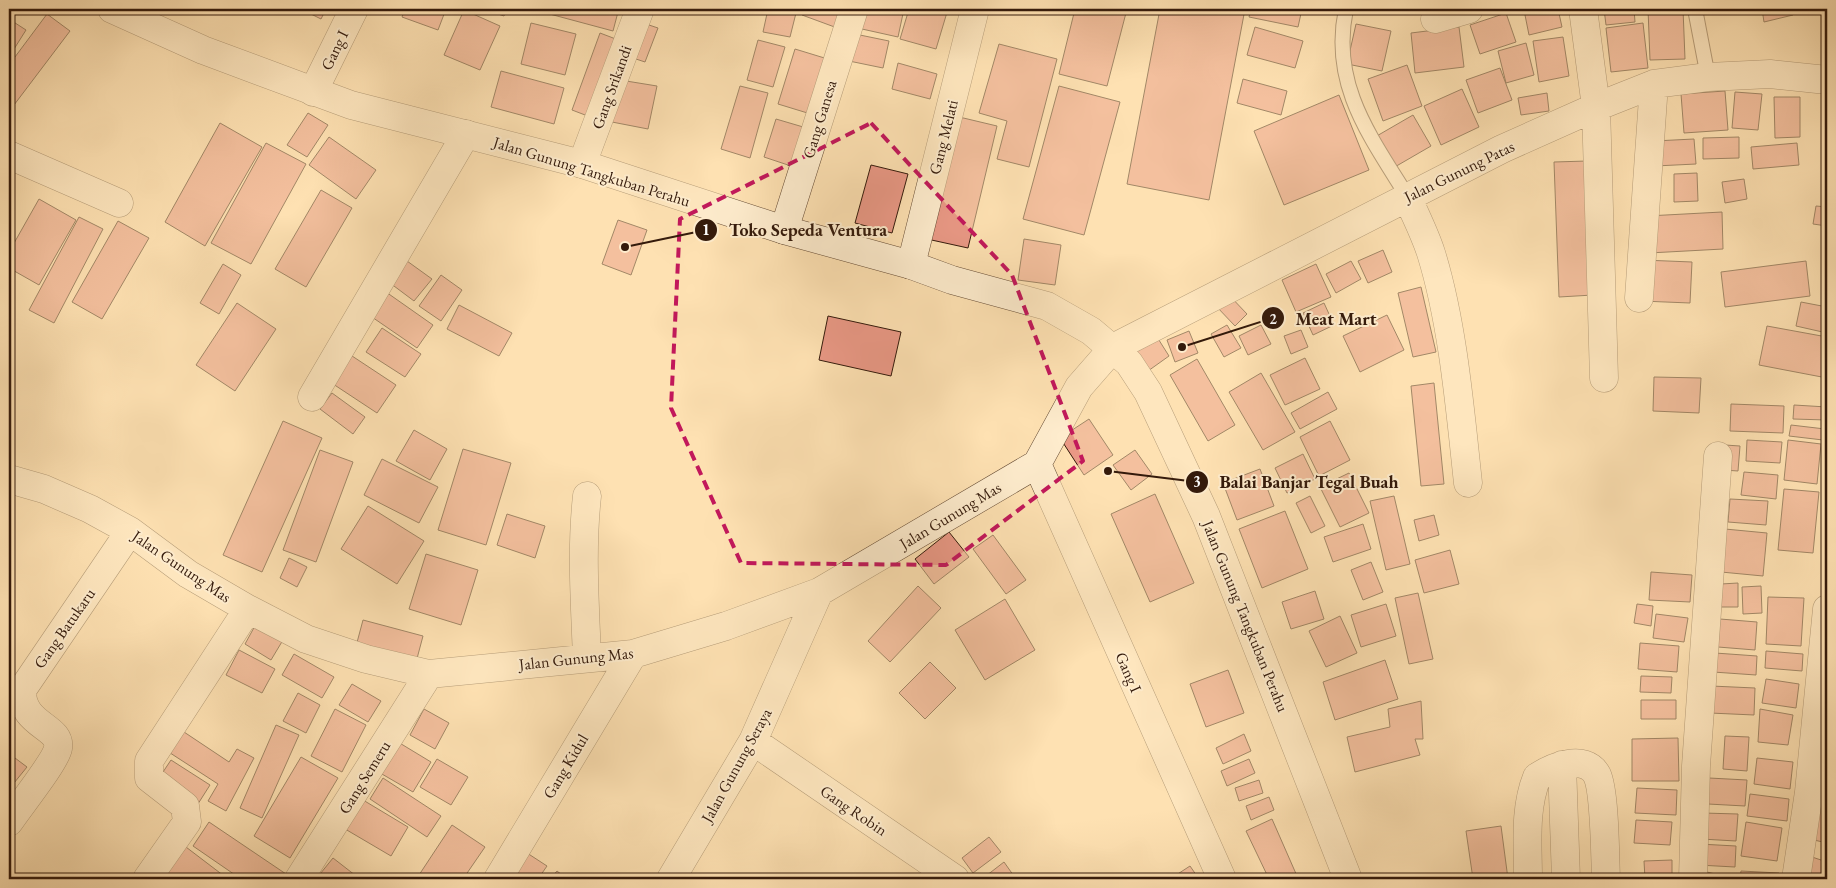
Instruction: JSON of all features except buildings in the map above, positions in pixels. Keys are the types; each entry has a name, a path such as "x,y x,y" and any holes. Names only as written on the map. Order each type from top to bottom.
{"street":[{"name":"Jalan Gunung Tangkuban Perahu","path":"112,9 203,50 313,92 406,120 582,164 784,230 911,265 952,280 1047,306 1064,313 1091,331 1129,362 1148,392 1206,516 1348,879"},
{"name":"Gang I","path":"313,92 354,9"},
{"name":"Gang Srikandi","path":"582,164 640,9"},
{"name":"Gang Ganesa","path":"784,230 854,9"},
{"name":"Gang Melati","path":"911,265 975,9"},
{"path":"1435,19 1469,9"},
{"path":"1583,9 1596,107 1604,378"},
{"name":"Jalan Gunung Patas","path":"1113,348 1502,149 1596,107 1654,84 1708,77 1770,74 1827,80"},
{"path":"1639,298 1654,84"},
{"path":"312,397 466,134"},
{"path":"9,155 119,203"},
{"path":"1407,196 1431,253 1446,323 1457,387 1468,483"},
{"path":"1037,464 1079,387 1113,348"},
{"path":"1693,879 1696,766 1718,456"},
{"name":"Gang I","path":"1037,464 1222,879"},
{"name":"Jalan Gunung Mas","path":"9,479 44,489 90,509 130,531 188,574 248,609 306,639 366,659 429,674 633,654 726,626 819,592 1037,464"},
{"path":"587,496 583,537 587,658"},
{"name":"Gang Batukaru","path":"9,822 50,763 58,748 57,739 49,729 29,715 22,703 22,690 130,531"},
{"name":"Jalan Gunung Seraya","path":"672,879 753,741 819,592"},
{"path":"147,879 187,822 188,815 185,806 149,778 149,761 248,609"},
{"path":"1796,879 1818,795 1827,609"},
{"name":"Gang Kidul","path":"498,879 633,654"},
{"name":"Gang Semeru","path":"299,879 429,674"},
{"name":"Gang Robin","path":"753,741 955,879"},
{"path":"1528,879 1528,821 1532,791 1538,777 1562,765 1578,764 1592,768 1597,775 1601,796 1606,879"},
{"path":"1562,765 1566,879"}],"lane":[{"path":"1346,9 1343,24 1344,72 1357,114 1407,196"},
{"path":"1695,9 1708,77"}],"highlighted area":[{"path":"871,123 1012,275 1083,461 946,565 741,563 671,408 680,219"}],"place":[{"name":"Toko Sepeda Ventura","path":"625,247"},
{"name":"Meat Mart","path":"1182,347"},
{"name":"Balai Banjar Tegal Buah","path":"1108,471"}]}
